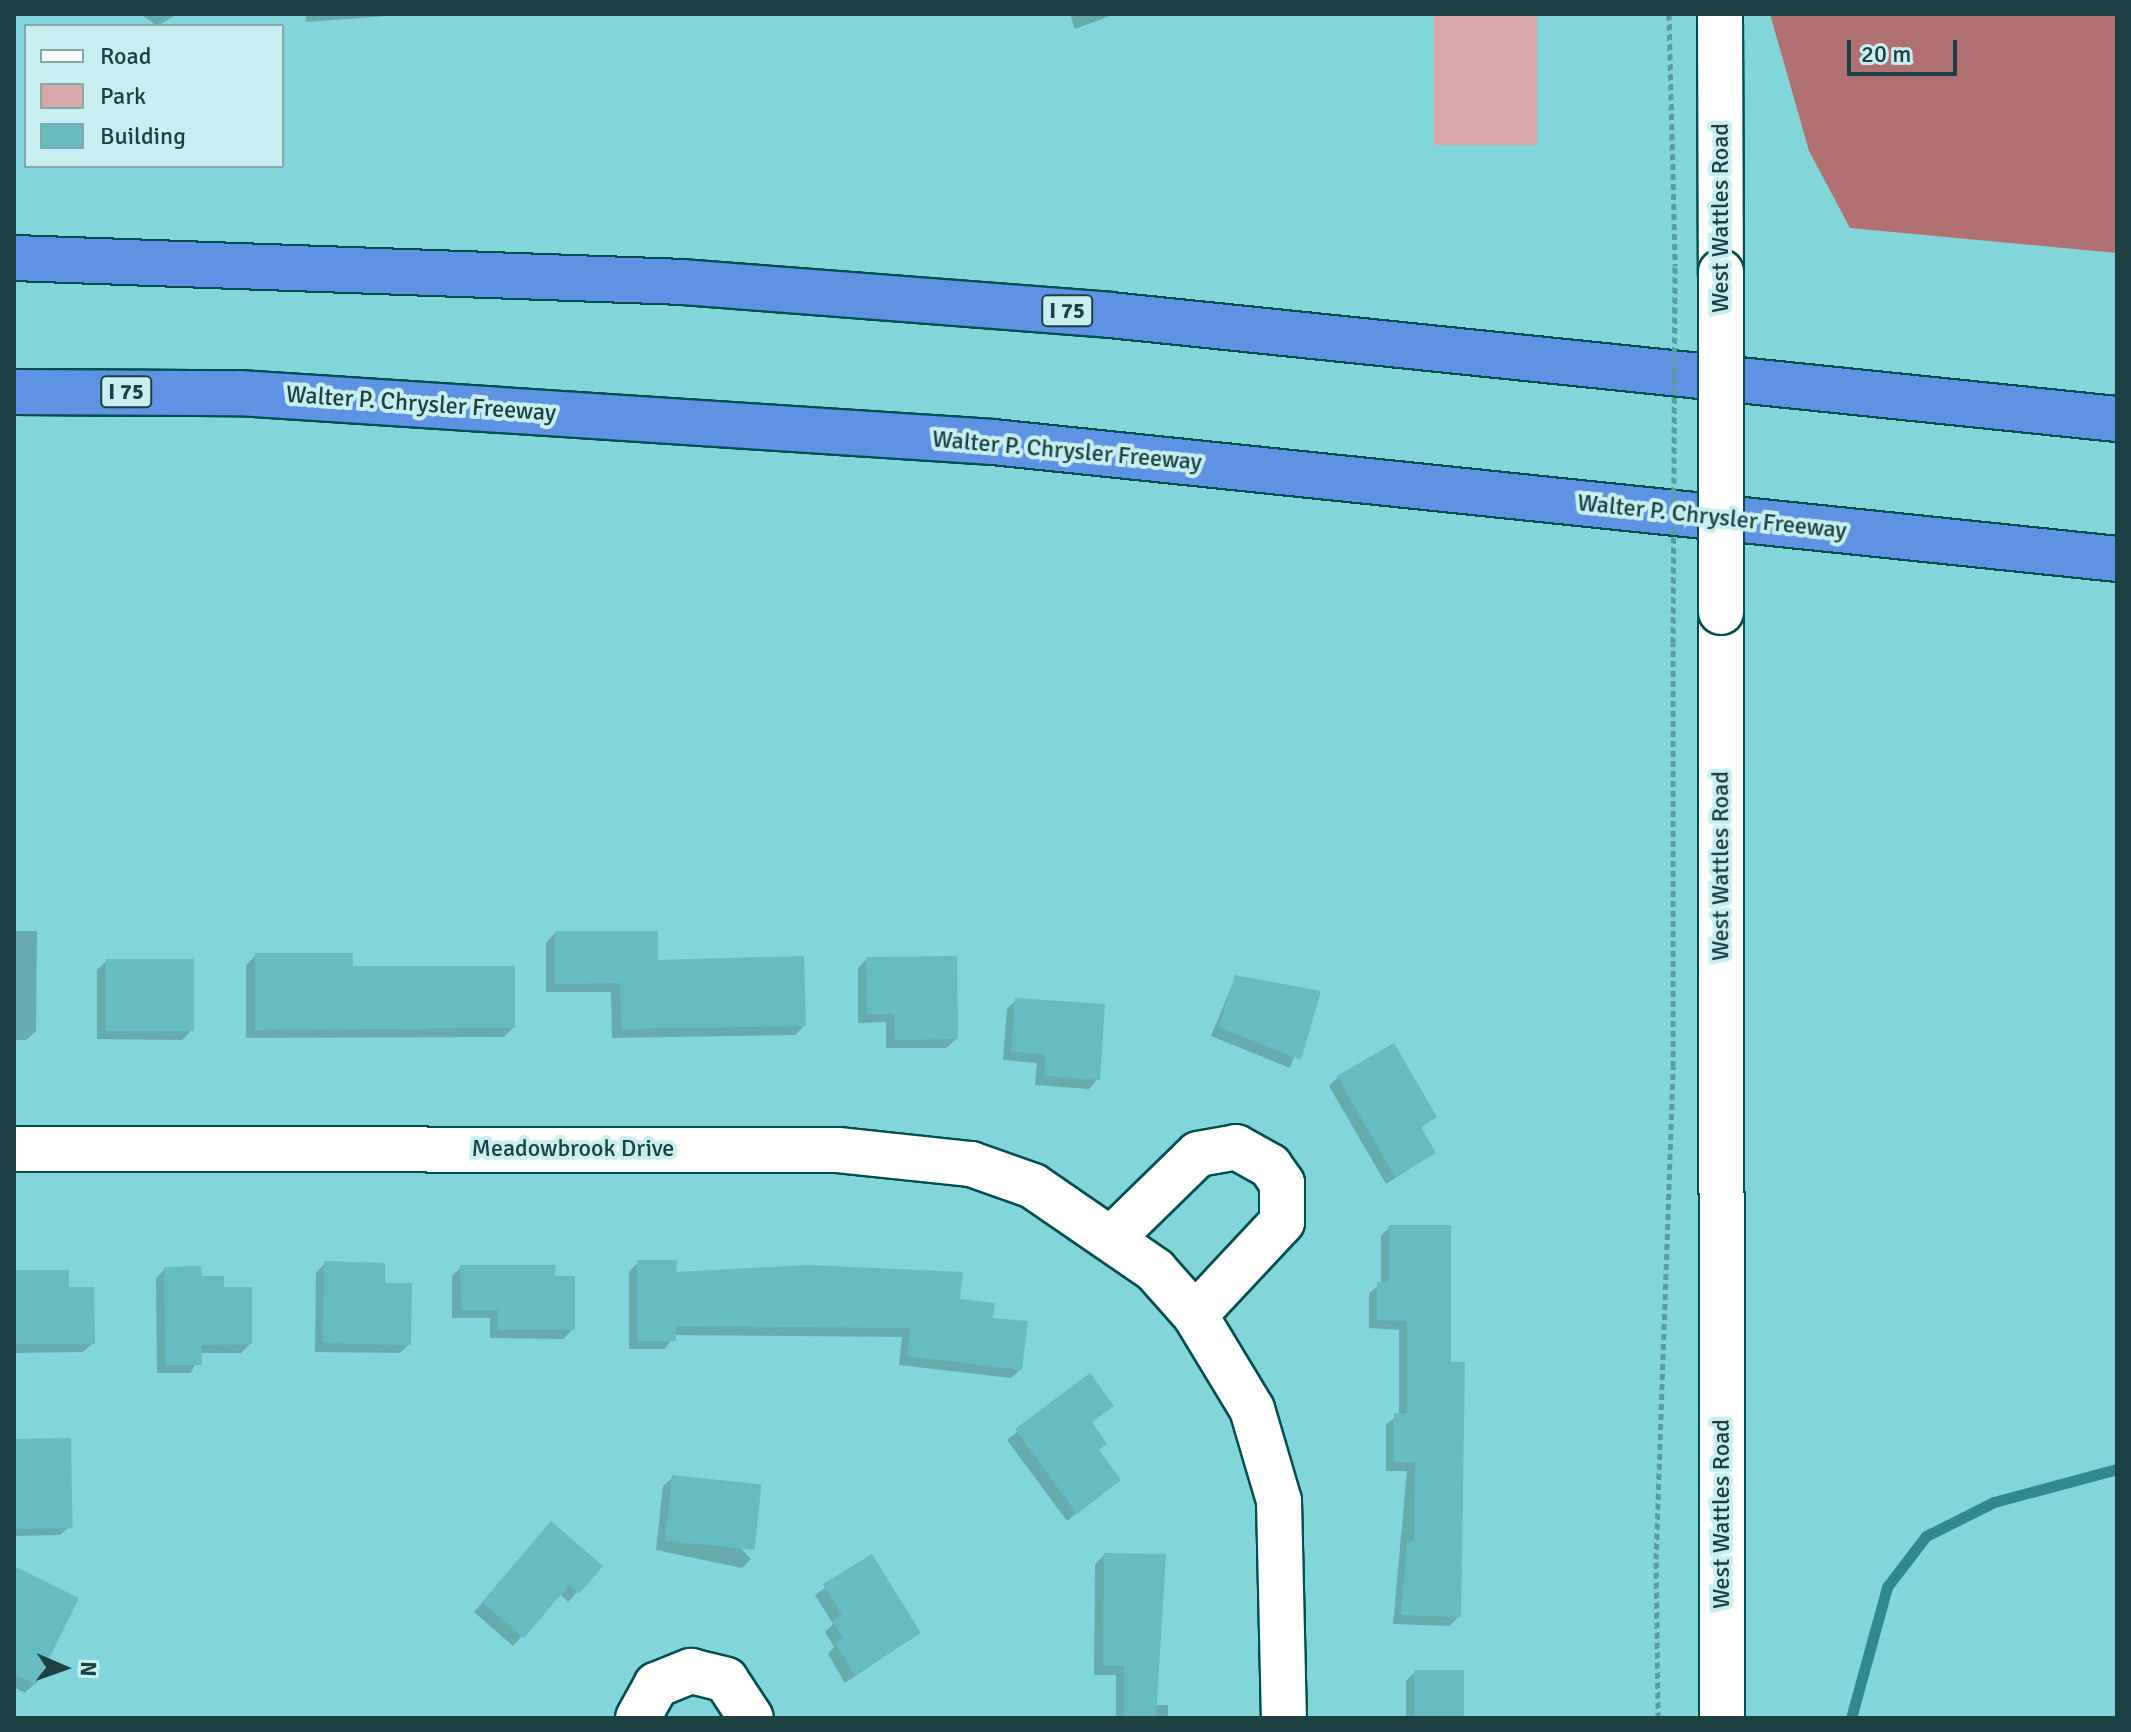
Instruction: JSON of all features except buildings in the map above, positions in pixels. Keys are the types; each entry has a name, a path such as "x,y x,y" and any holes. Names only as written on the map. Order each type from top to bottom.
{"highway":[{"name":"I 75","path":"14,258 683,282 1031,308 2117,419"},
{"name":"Walter P. Chrysler Freeway","path":"14,392 239,393 993,442 2117,559"}],"street":[{"name":"West Wattles Road","path":"1720,14 1722,1718"},
{"path":"1114,1236 1198,1154 1236,1147 1270,1166 1282,1183 1282,1222 1195,1315"},
{"name":"Meadowbrook Drive","path":"14,1149 866,1153 1004,1174 1114,1236 1195,1315 1252,1409 1279,1501 1284,1718"},
{"path":"638,1718 656,1685 691,1671 726,1680 751,1718"}],"path":[{"path":"1658,1718 1673,1066 1675,266 1669,14"}],"green space":[{"path":"1434,14 1537,14 1537,145 1434,145"}],"shaded area":[{"path":"1770,14 2117,14 2117,253 1850,228 1809,151"}],"waterway":[{"path":"1851,1718 1887,1587 1926,1536 1994,1502 2117,1469"}]}
